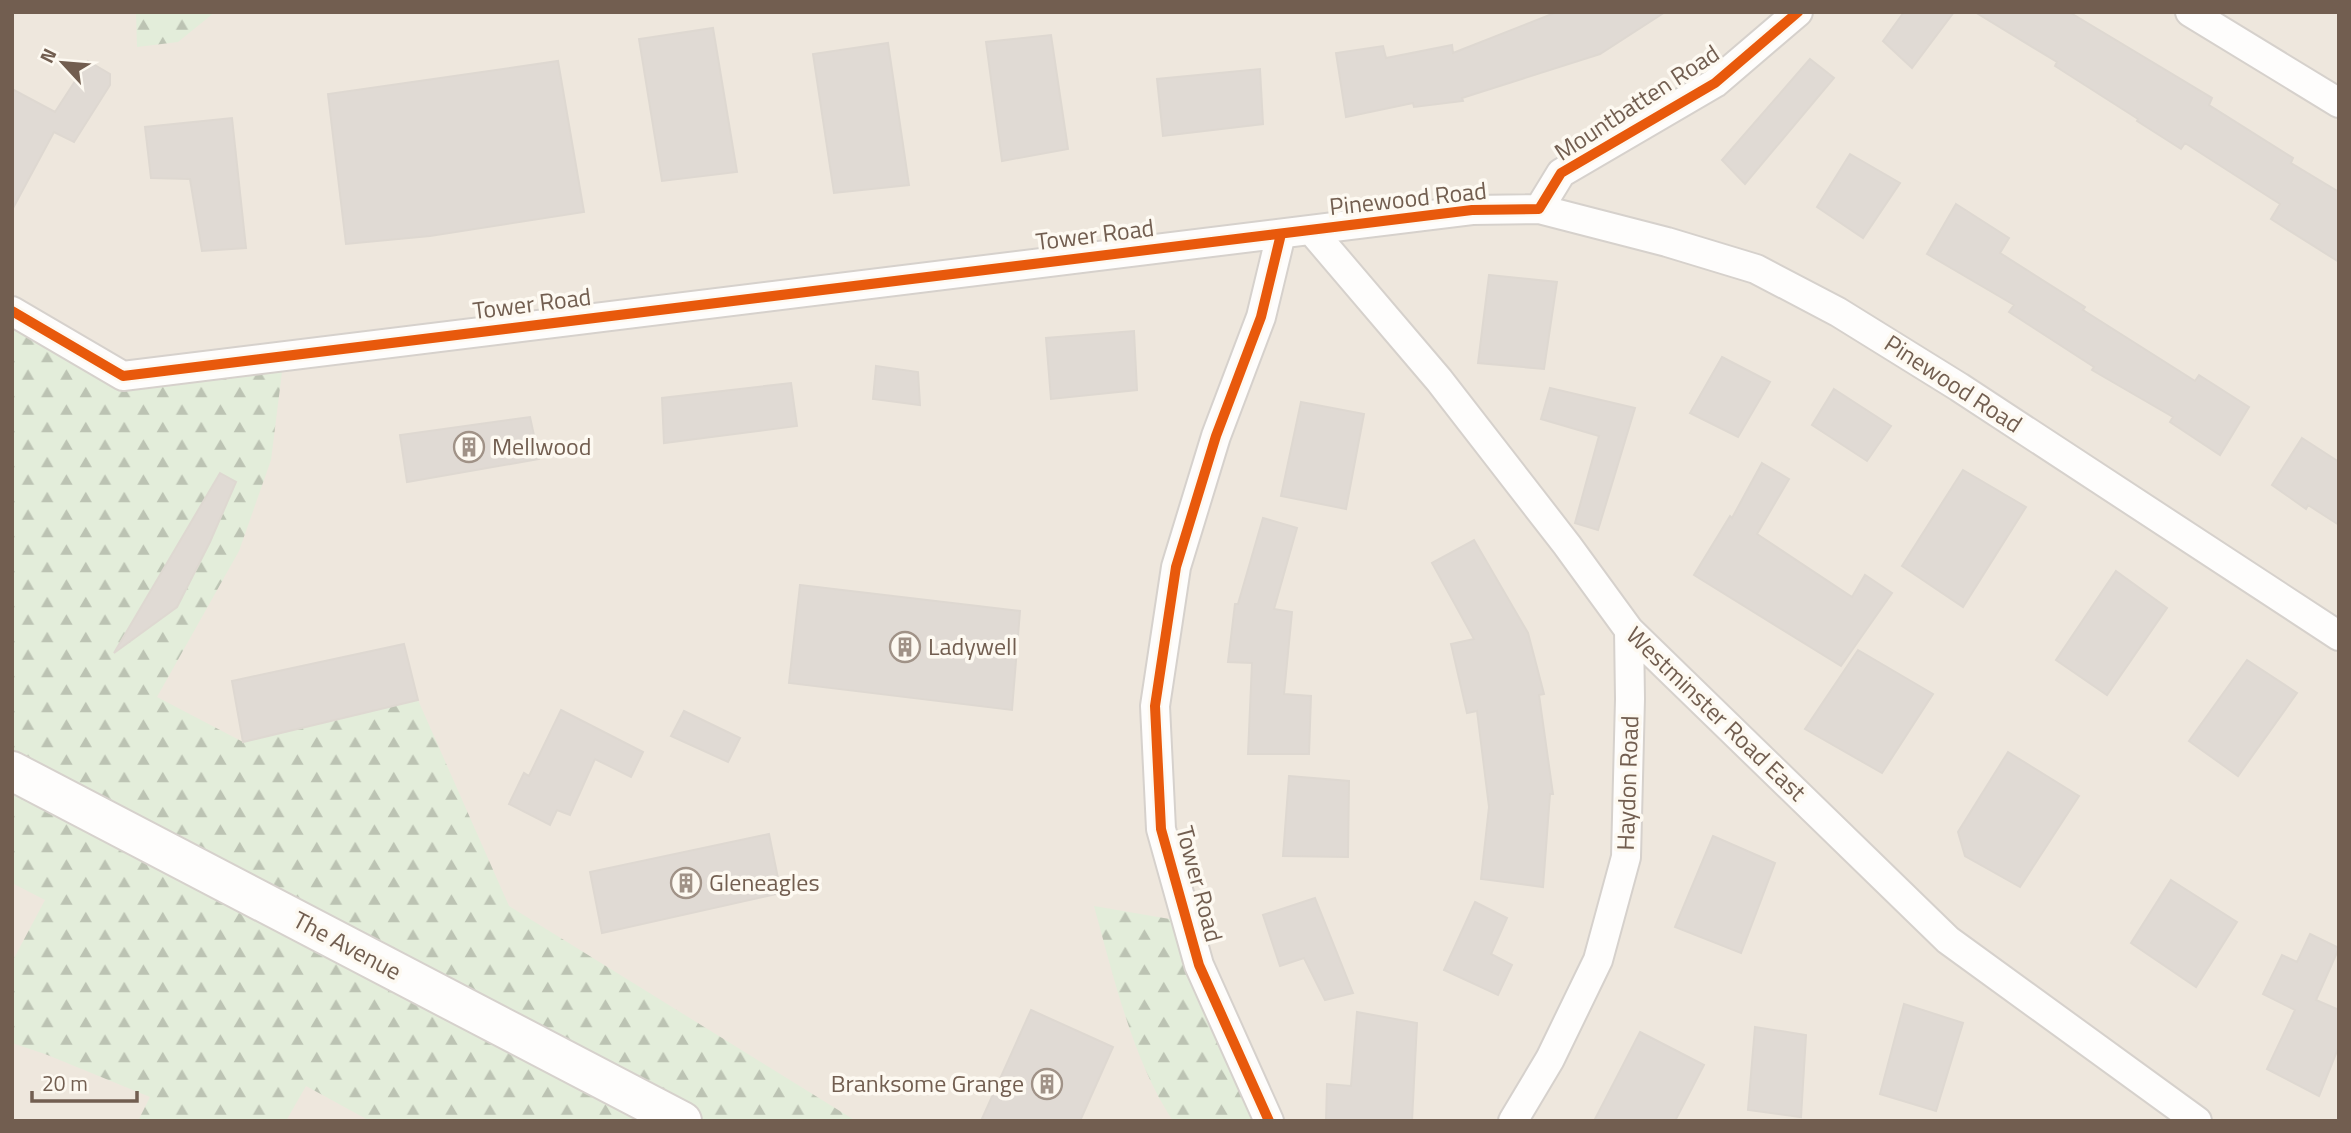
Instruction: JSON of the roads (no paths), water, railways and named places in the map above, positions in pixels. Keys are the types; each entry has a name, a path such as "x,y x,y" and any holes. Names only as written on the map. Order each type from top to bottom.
{"main road":[{"name":"The Avenue","path":"12,771 682,1121"}],"street":[{"name":"Mountbatten Road","path":"1539,209 1561,173 1715,83 1798,12"},
{"path":"2190,12 2339,103"},
{"name":"Pinewood Road","path":"1281,234 1472,210 1539,209 1667,242 1756,269 1838,312 1959,387 2339,636"},
{"name":"Westminster Road East","path":"1312,231 1439,380 1629,630 1948,940 2197,1121"},
{"name":"Tower Road","path":"12,311 123,376 1281,234 1261,317 1216,436 1176,567 1155,706 1161,829 1199,965 1269,1121"},
{"name":"Haydon Road","path":"1513,1121 1550,1059 1598,960 1626,857 1629,630"}],"place":[{"name":"Mellwood","path":"469,447"},
{"name":"Ladywell","path":"905,647"},
{"name":"Gleneagles","path":"686,883"},
{"name":"Branksome Grange","path":"1047,1084"}]}
